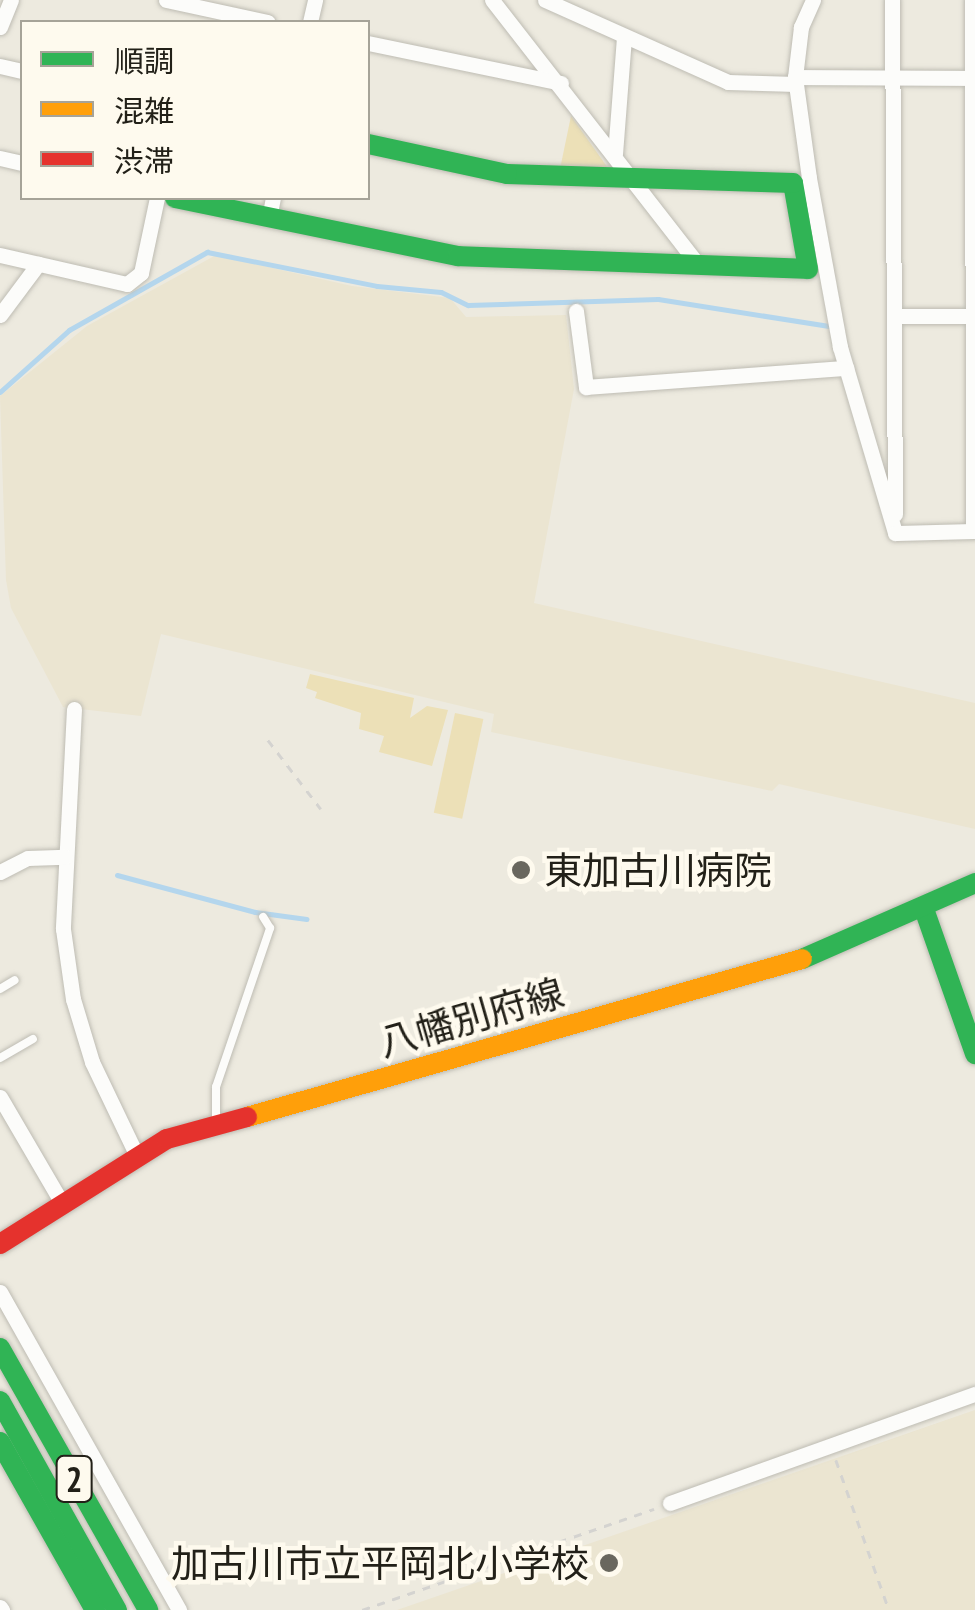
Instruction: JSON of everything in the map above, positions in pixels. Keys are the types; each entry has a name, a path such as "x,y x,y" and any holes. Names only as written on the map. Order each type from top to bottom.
{"main road":[{"path":"194,200 271,208 458,256 808,269 794,184 507,174 370,144"},
{"name":"八幡別府線","path":"0,1244 136,1154 216,1125 751,976 924,909 975,884"},
{"path":"924,909 975,1054"},
{"name":"2","path":"0,1348 148,1610"},
{"name":"2","path":"0,1400 117,1610"},
{"path":"0,1442 95,1610"}],"street":[{"path":"0,27 11,0"},
{"path":"166,0 259,20"},
{"path":"492,0 561,83 698,265"},
{"path":"545,0 728,82 973,78"},
{"path":"814,0 801,27 796,81 846,368 895,532"},
{"path":"892,0 895,532"},
{"path":"895,532 974,531 972,0"},
{"path":"615,154 624,36"},
{"path":"370,43 561,83"},
{"path":"0,255 127,284 142,272 157,200"},
{"path":"0,314 38,264"},
{"path":"576,310 586,387 846,368"},
{"path":"894,316 974,316"},
{"path":"74,708 64,929 73,999 92,1062 136,1154"},
{"path":"0,872 28,858 65,857"},
{"path":"0,1097 62,1203"},
{"path":"0,1292 180,1610"},
{"path":"670,1503 975,1394"}],"lane":[{"path":"216,1125 216,1086 270,928 263,917"},
{"path":"0,989 16,980"},
{"path":"0,1058 33,1040"}],"path":[{"path":"268,740 322,810"},
{"path":"831,1444 888,1610"},
{"path":"362,1610 670,1503"}],"shaded area":[{"path":"571,116 608,168 560,169"},
{"path":"216,255 352,286 450,298 466,317 566,315 574,389 534,603 975,703 975,829 779,784 772,791 491,732 494,714 161,634 141,716 63,707 11,608 6,580 0,396 87,326"},
{"path":"310,674 414,698 410,718 427,706 448,710 432,766 379,752 384,736 359,729 361,713 315,698 317,692 306,688"},
{"path":"455,713 483,719 462,819 434,813"},
{"path":"975,1410 975,1610 397,1610 669,1516"}],"waterway":[{"path":"0,392 69,330 207,252 377,286 441,292 468,305 658,299 829,326"},
{"path":"117,875 255,912 307,919"}],"traffic: fast":[{"path":"185,200 458,256 808,269 793,183 507,174 370,144"},
{"path":"802,959 975,883"},
{"path":"924,909 975,1054"},
{"path":"0,1348 148,1610"},
{"path":"0,1401 117,1610"},
{"path":"0,1442 95,1610"}],"traffic: slow":[{"path":"247,1117 802,959"}],"traffic: jam":[{"path":"0,1244 167,1139 247,1117"}],"place":[{"name":"東加古川病院","path":"521,870"},
{"name":"加古川市立平岡北小学校","path":"609,1563"}]}
